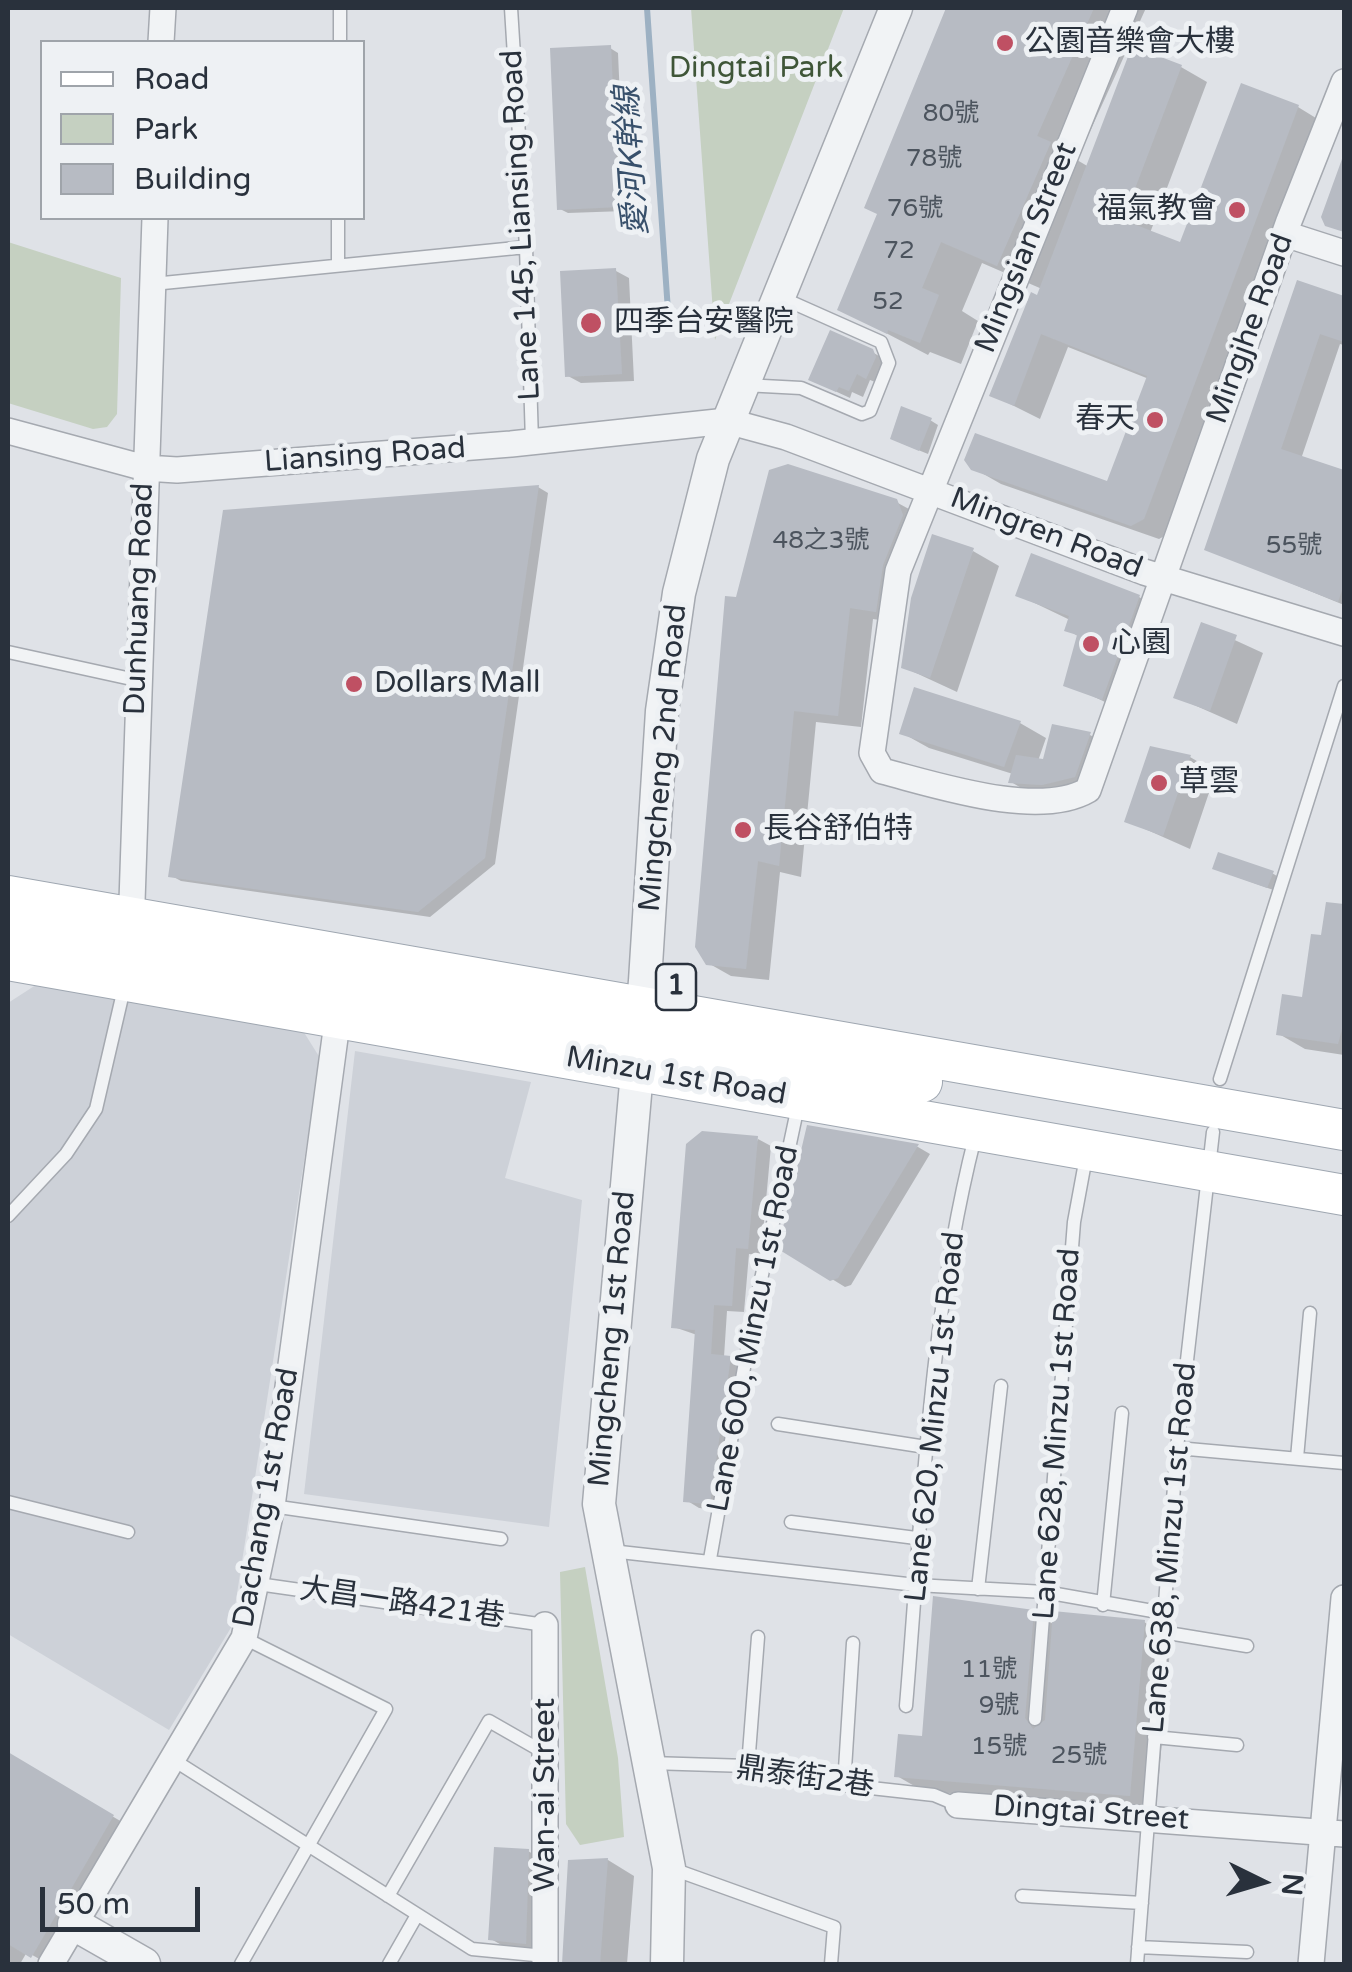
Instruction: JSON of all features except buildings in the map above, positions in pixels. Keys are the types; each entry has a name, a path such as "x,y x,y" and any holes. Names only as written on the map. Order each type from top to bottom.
{"main road":[{"name":"Minzu 1st Road","path":"8,873 130,935 340,1001 641,1024 800,1099 1220,1080 1344,1102"},
{"name":"Minzu 1st Road","path":"10,940 130,935"},
{"name":"Minzu 1st Road","path":"10,940 130,935 641,1024 966,1089 1210,1152 1344,1195"},
{"name":"Minzu 1st Road","path":"966,1089 1344,1130"},
{"name":"Minzu 1st Road","path":"966,1089 1087,1149 1344,1156"}],"street":[{"path":"161,40 162,8"},
{"name":"Mingcheng 2nd Road","path":"641,1024 662,711 679,593 698,506 726,420 896,8"},
{"name":"Mingsian Street","path":"930,489 1124,8"},
{"name":"Mingjhe Road","path":"1162,578 1285,234 1344,82"},
{"name":"Dunhuang Road","path":"130,935 155,220"},
{"path":"1285,234 1344,254"},
{"name":"Mingren Road","path":"726,420 786,437 930,489 1162,578 1344,633"},
{"name":"Liansing Road","path":"8,431 145,468 186,470 532,442 726,420"},
{"name":"Mingren Road","path":"930,489 898,571 886,637 872,753 882,771 968,793 1048,801 1070,800 1088,790 1162,578"},
{"name":"Dachang 1st Road","path":"52,1964 244,1638 272,1506 340,1001"},
{"name":"Mingcheng 1st Road","path":"641,1024 599,1504 669,1868 666,1964"},
{"path":"1312,1964 1334,1833 1344,1598"},
{"name":"Wan-ai Street","path":"545,1624 545,1960"},
{"name":"Dingtai Street","path":"958,1805 1334,1833"},
{"path":"74,1924 144,1964"}],"lane":[{"path":"340,8 340,40"},
{"name":"Lane 145, Liansing Road","path":"511,8 526,246 532,442"},
{"path":"338,220 338,266"},
{"path":"152,284 526,246"},
{"path":"742,384 801,388 862,414 870,410 877,393 890,357 881,342 778,296"},
{"path":"8,652 136,680"},
{"path":"1220,1080 1344,686"},
{"path":"8,1216 66,1154 96,1108 130,935"},
{"name":"Lane 620, Minzu 1st Road","path":"906,1706 916,1538 960,1196 966,1089"},
{"name":"Lane 600, Minzu 1st Road","path":"710,1559 753,1317 800,1099"},
{"name":"Lane 628, Minzu 1st Road","path":"1035,1719 1074,1222 1087,1149"},
{"name":"Lane 638, Minzu 1st Road","path":"1137,1964 1177,1448 1210,1152"},
{"path":"1297,1458 1310,1313"},
{"path":"978,1588 1001,1386"},
{"path":"1104,1604 1122,1412"},
{"path":"778,1424 926,1447"},
{"path":"1177,1448 1344,1463"},
{"path":"8,1502 128,1532"},
{"path":"272,1506 502,1539"},
{"path":"791,1522 916,1538"},
{"path":"608,1550 916,1586 1045,1592 1164,1614"},
{"name":"大昌一路421巷","path":"258,1584 545,1624"},
{"path":"1162,1632 1247,1646"},
{"path":"748,1766 758,1636"},
{"path":"241,1964 386,1709 244,1638"},
{"path":"844,1785 853,1643"},
{"path":"388,1896 490,1721 548,1754"},
{"path":"1154,1737 1237,1745"},
{"path":"170,1758 472,1949 545,1960"},
{"name":"鼎泰街2巷","path":"650,1763 748,1766 844,1785 934,1795 958,1805"},
{"path":"669,1868 834,1927 831,1964"},
{"path":"1022,1896 1142,1903"},
{"path":"389,1964 417,1914"},
{"path":"1138,1947 1248,1952"}],"shaded area":[{"path":"42,981 300,1026 320,1058 232,1626 169,1730 8,1634 8,1003"},
{"path":"355,1051 531,1082 505,1178 582,1200 549,1527 304,1494"}],"green space":[{"name":"Dingtai Park","path":"691,8 844,8 715,340"},
{"path":"8,242 121,278 117,414 107,427 93,429 8,403"},
{"path":"585,1567 618,1758 624,1837 580,1845 566,1824 560,1572"}],"waterway":[{"name":"愛河K幹線","path":"647,8 668,311"}],"place":[{"name":"公園音樂會大樓","path":"1005,43"},
{"name":"福氣教會","path":"1237,210"},
{"name":"四季台安醫院","path":"591,323"},
{"name":"春天","path":"1155,420"},
{"name":"心園","path":"1091,644"},
{"name":"Dollars Mall","path":"354,684"},
{"name":"草雲","path":"1159,783"},
{"name":"長谷舒伯特","path":"743,830"}]}
